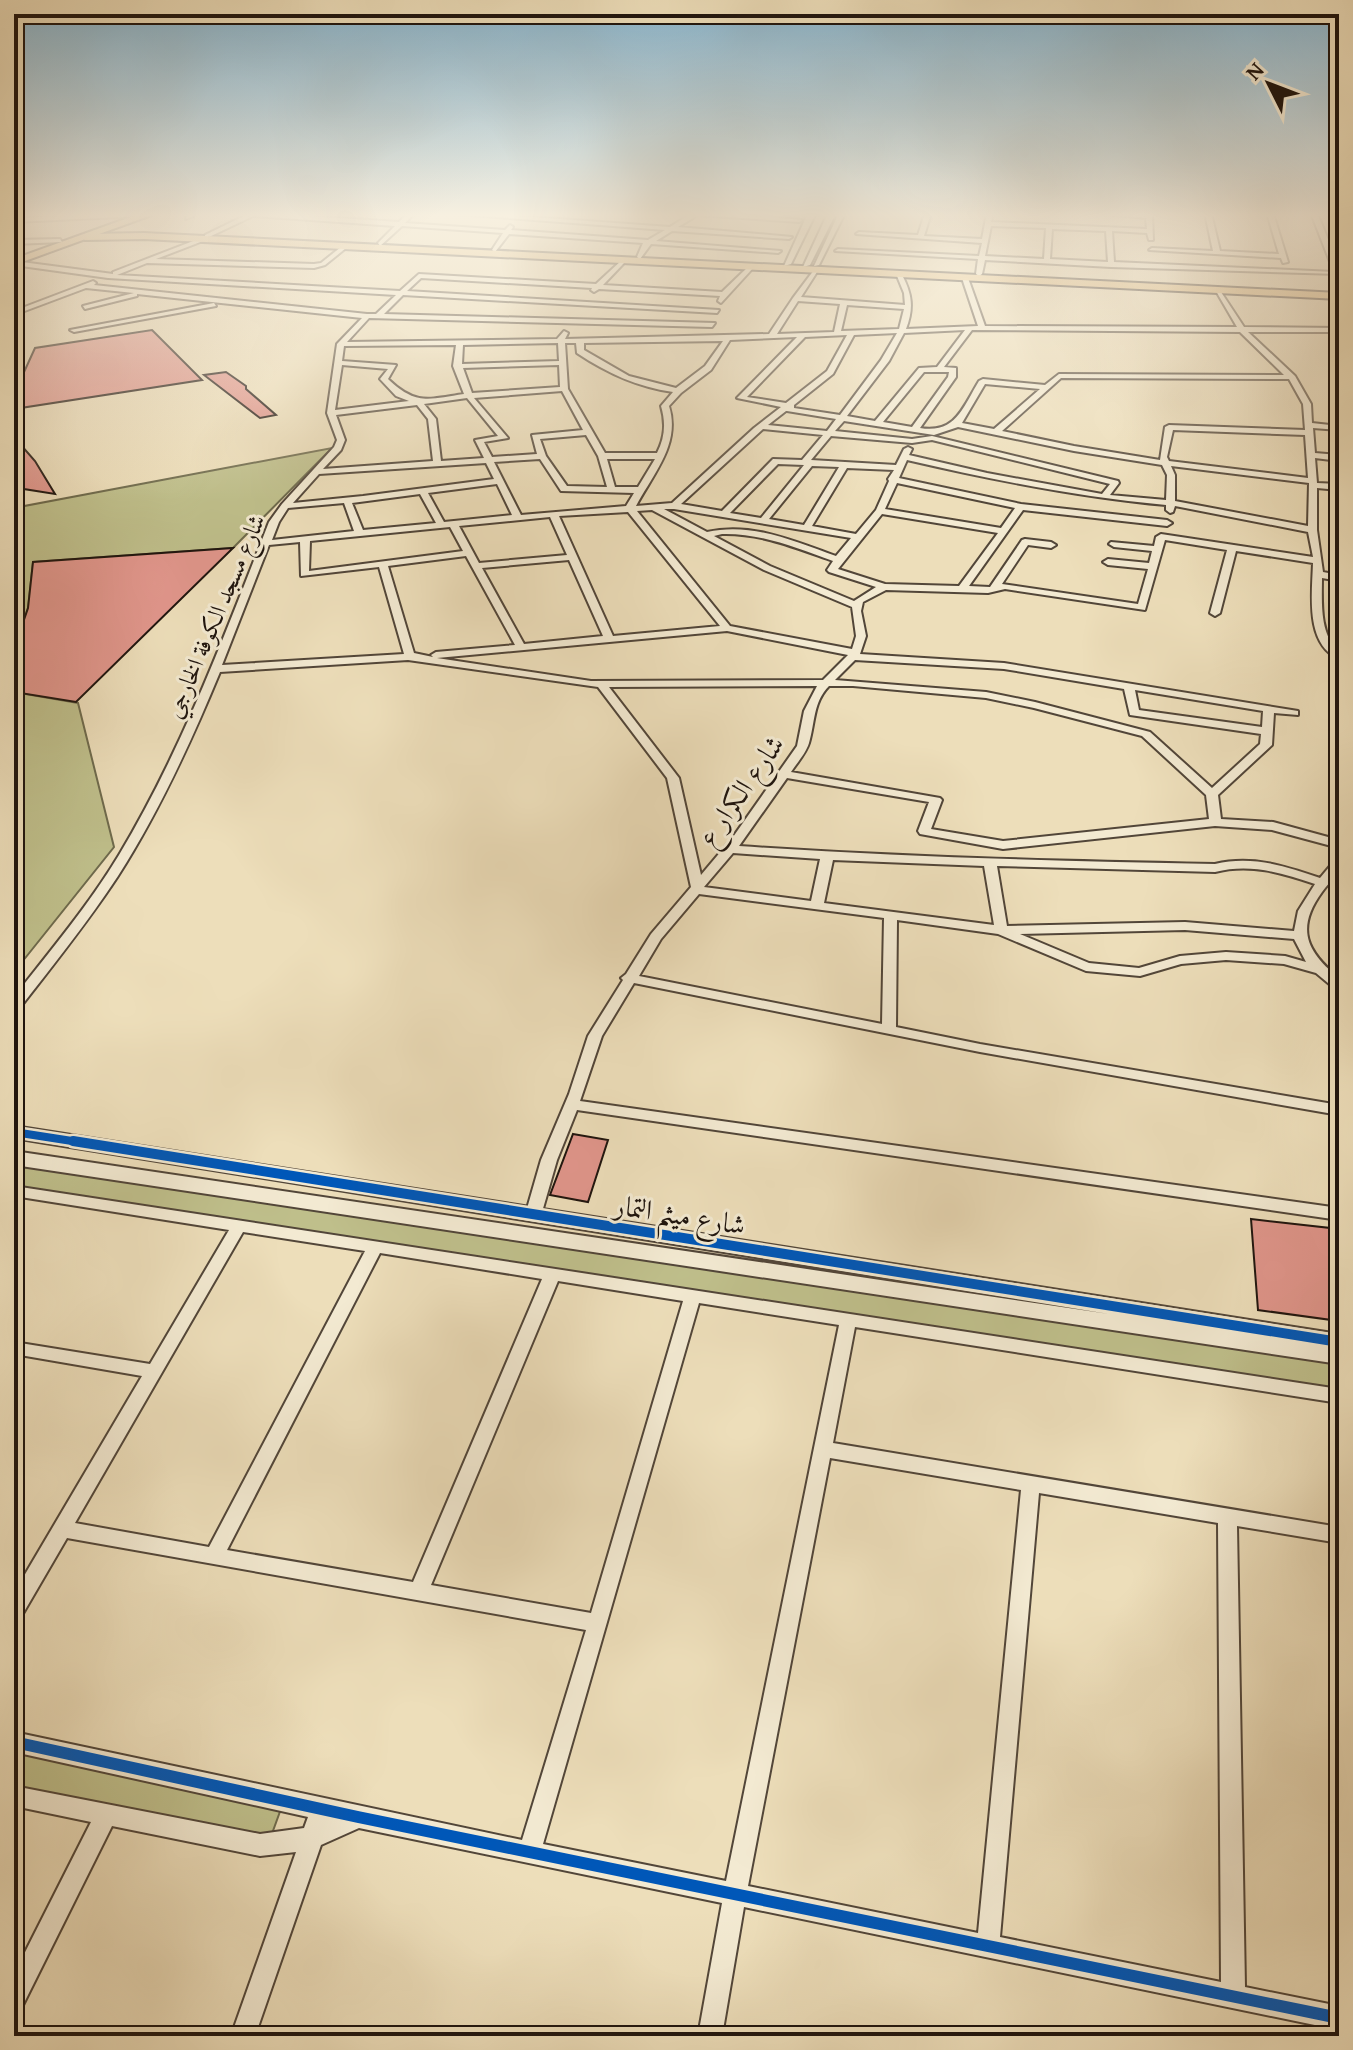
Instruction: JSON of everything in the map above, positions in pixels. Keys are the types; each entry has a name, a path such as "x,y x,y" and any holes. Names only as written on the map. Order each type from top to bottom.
{"street":[{"path":"14,313 30,309"},
{"path":"74,330 193,309"},
{"path":"298,309 373,316 712,325"},
{"path":"341,344 382,309"},
{"path":"577,309 561,339 564,389 602,456 611,487"},
{"path":"677,309 717,311 707,339"},
{"path":"771,337 789,309"},
{"path":"837,335 843,309"},
{"path":"763,521 844,417 903,331 908,309"},
{"path":"975,309 982,328"},
{"path":"1230,309 1243,331 1291,377 1305,398 1313,483 1312,530 1318,568 1318,623 1326,646 1339,656"},
{"path":"939,369 970,328"},
{"path":"341,344 707,339 970,328 1339,330"},
{"path":"674,506 762,427 830,372 851,334"},
{"path":"802,336 741,398 915,429 1115,483 1104,497"},
{"path":"630,508 660,456 669,430 669,415 665,406 678,391 708,368 728,338"},
{"path":"580,339 580,351 617,374 649,388 678,391"},
{"path":"460,341 457,366 460,382 504,438 479,440 518,518"},
{"name":"شارع مسجد الكوفة الخارجي","path":"14,1006 96,900 126,854 173,766 216,669 265,543 285,506 338,448 341,440 331,413 341,344"},
{"path":"339,363 393,367 384,379 399,394 419,402 432,419 437,463"},
{"path":"457,366 562,363"},
{"path":"508,365 514,392"},
{"path":"878,423 922,370 953,370 952,377 915,429"},
{"path":"996,432 1053,379 1073,375 1291,377"},
{"path":"762,427 912,441 957,424 983,381 1046,387"},
{"path":"331,413 468,396 564,389"},
{"path":"957,424 1053,446 1167,465 1339,487"},
{"path":"912,441 880,511 832,570 884,587 1025,588 1142,608 1151,566 1172,503 1171,475 1163,457 1169,427 1339,428"},
{"path":"589,432 535,437 542,456 564,489 611,487 639,490"},
{"path":"1311,455 1339,458"},
{"path":"317,472 542,456"},
{"path":"602,456 660,456"},
{"path":"906,457 987,476 1104,497 1172,503 1312,530"},
{"path":"725,513 776,461 901,468"},
{"path":"807,528 844,465"},
{"path":"892,479 1021,507 1167,523"},
{"path":"285,506 499,481"},
{"path":"423,491 442,526"},
{"path":"347,500 360,534"},
{"path":"265,543 553,514 674,506 859,537"},
{"path":"654,507 767,568 856,605"},
{"path":"962,589 1021,507"},
{"path":"630,508 727,628"},
{"path":"880,511 1004,531"},
{"path":"553,514 609,638"},
{"path":"453,524 521,647"},
{"path":"706,535 722,530 741,531 838,560"},
{"path":"1161,537 1232,548 1318,568 1339,578"},
{"path":"305,539 304,574 469,553"},
{"path":"994,588 1025,542 1051,545"},
{"path":"1114,544 1156,549"},
{"path":"1215,613 1232,548"},
{"path":"476,566 572,557"},
{"path":"1108,562 1151,566"},
{"path":"383,565 410,657"},
{"path":"854,655 861,636 856,605 863,596 884,587"},
{"path":"216,669 410,657 727,628 854,655 1004,666 1294,713"},
{"name":"شارع الكرار ع","path":"534,1212 549,1160 572,1105 595,1036 628,978 656,937 698,890 785,774 803,746 809,711 823,684 854,655"},
{"path":"410,657 601,684 853,683 986,695 1091,717 1146,734 1212,794 1215,822"},
{"path":"945,663 949,691"},
{"path":"601,684 673,778 698,890 1001,930 1185,926 1301,936"},
{"path":"1129,685 1134,713 1267,731"},
{"path":"1212,794 1266,745 1269,709"},
{"path":"785,774 936,800 924,831 1003,845 1215,822 1273,826 1339,844"},
{"path":"730,849 827,857 990,863 1215,868 1243,862 1329,879"},
{"path":"817,904 827,857"},
{"path":"990,863 1001,930"},
{"path":"1339,863 1305,908 1301,936 1306,956 1317,969 1339,985"},
{"path":"889,1029 891,915"},
{"path":"1001,930 1086,967 1140,972 1180,960 1226,956 1285,960 1317,969"},
{"path":"628,978 889,1029 1339,1110"},
{"path":"572,1105 1339,1214"},
{"name":"شارع ميثم التمار","path":"14,1132 1339,1342"},
{"name":"شارع ميثم التمار","path":"14,1158 1339,1356"},
{"path":"14,1191 1339,1396"},
{"path":"14,1611 239,1226"},
{"path":"214,1556 375,1247"},
{"path":"419,1591 552,1275"},
{"path":"530,1850 692,1297"},
{"path":"710,2036 735,1893 848,1320"},
{"path":"14,1348 154,1371"},
{"path":"822,1449 1339,1535"},
{"path":"988,1947 1031,1484"},
{"path":"1227,1516 1233,1998"},
{"path":"63,1529 598,1623"},
{"path":"14,1742 358,1817 1339,2018"},
{"path":"14,1796 260,1845 289,1845 358,1817"},
{"path":"243,2036 322,1809"},
{"path":"14,1999 106,1815"}],"green space":[{"path":"332,448 233,548 33,562 28,608 14,649 14,478 24,506"},
{"path":"14,692 78,703 114,847 14,972"},
{"path":"14,1163 1339,1364 1339,1391 14,1187"},
{"path":"14,1752 282,1806 270,1839 14,1786"}],"building":[{"path":"152,330 202,380 14,409 14,394 35,348"},
{"path":"226,372 246,386 276,415 260,418 204,375"},
{"path":"14,437 35,461 55,494 24,489 19,477 14,476"},
{"path":"233,548 76,702 14,692 14,649 28,608 33,562"},
{"path":"573,1134 608,1140 588,1202 550,1195"},
{"path":"1251,1219 1339,1229 1339,1321 1258,1310"}],"cycle path":[{"path":"14,1132 1339,1342"},
{"path":"14,1742 358,1817 1339,2018"}]}
